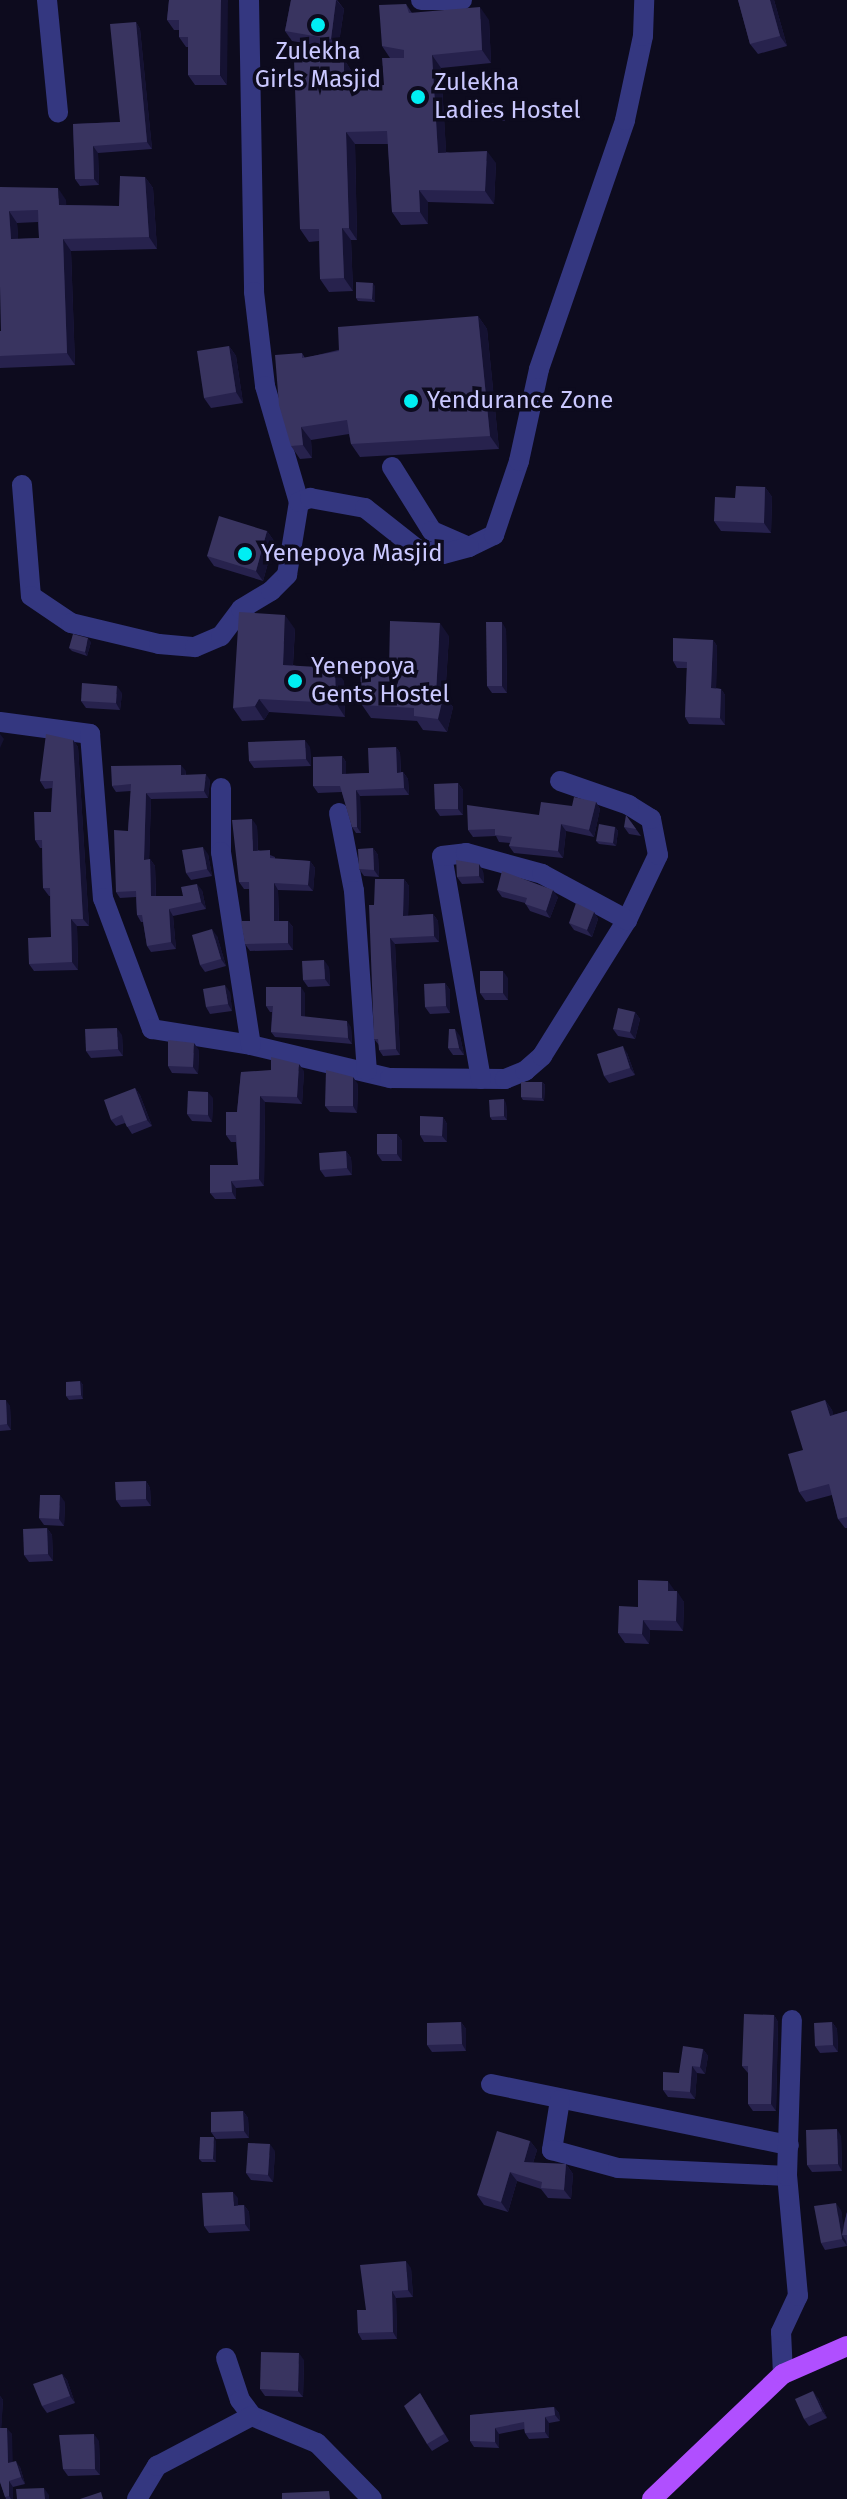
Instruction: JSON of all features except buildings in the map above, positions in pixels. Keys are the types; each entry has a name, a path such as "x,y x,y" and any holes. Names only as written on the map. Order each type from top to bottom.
{"main road":[{"path":"652,2499 783,2374 847,2346"}],"street":[{"path":"47,0 58,112"},
{"path":"22,485 31,596 71,623 195,647 221,636 241,609 287,575 299,502 265,386 254,292 249,0"},
{"path":"421,0 462,0"},
{"path":"299,502 310,498 365,508 417,549 443,554 469,547 494,535 519,461 539,369 625,120 643,36 644,0"},
{"path":"392,467 432,531 469,547"},
{"path":"0,722 90,734 103,898 152,1029 251,1045 390,1078 505,1079 525,1071 542,1056 627,920 658,855 651,819 629,805 560,781"},
{"path":"221,788 221,852 251,1045"},
{"path":"339,813 354,891 367,1071"},
{"path":"481,1079 442,856 466,853 542,874 627,920"},
{"path":"783,2374 781,2332 798,2296 787,2176 792,2020"},
{"path":"491,2084 789,2145"},
{"path":"560,2100 552,2150 618,2168 787,2176"},
{"path":"226,2358 240,2400 252,2416 317,2443 372,2499"},
{"path":"137,2499 157,2466 252,2416"}],"place":[{"name":"Zulekha Girls Masjid","path":"318,25"},
{"name":"Zulekha Ladies Hostel","path":"418,97"},
{"name":"Yendurance Zone","path":"411,401"},
{"name":"Yenepoya Masjid","path":"245,554"},
{"name":"Yenepoya Gents Hostel","path":"295,681"}]}
